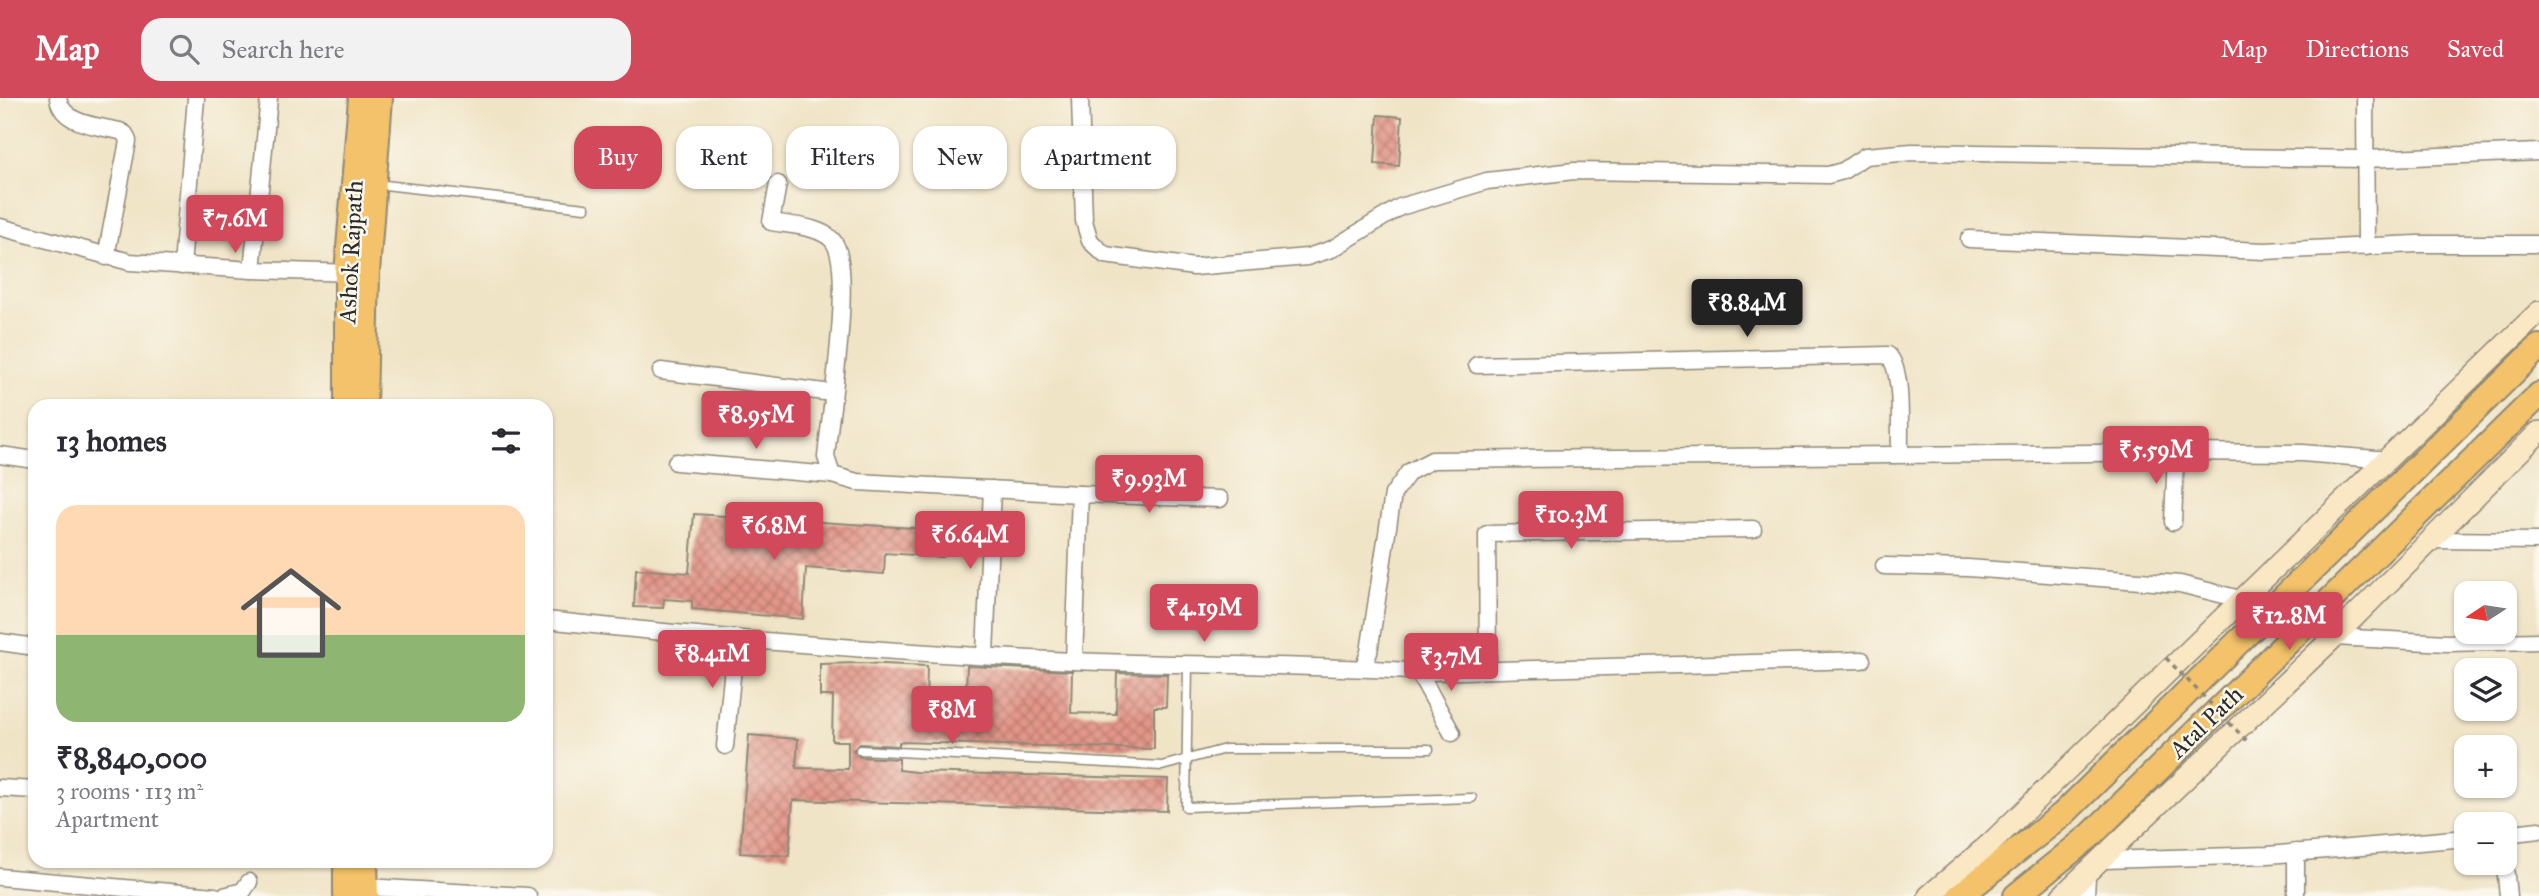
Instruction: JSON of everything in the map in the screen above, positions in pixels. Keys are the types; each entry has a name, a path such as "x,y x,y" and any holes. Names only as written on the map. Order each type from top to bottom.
{"main road":[{"name":"Ashok Rajpath","path":"348,399 357,273 361,98"},
{"name":"Ashok Rajpath","path":"364,399 357,273 373,183 380,98"},
{"path":"1961,887 2063,814 2539,347"},
{"name":"Atal Path","path":"2016,896 2091,835 2539,395"},
{"path":"349,868 359,893"},
{"path":"359,893 364,868"}],"street":[{"path":"58,98 64,113 76,121 120,131 128,141 106,257"},
{"path":"182,266 196,98"},
{"path":"252,270 270,98"},
{"path":"1080,98 1084,221 1090,241 1105,255 1194,267 1307,257 1332,249 1401,207 1438,194 1487,181 1574,171 1828,175 1843,171 1865,156 1912,152 2364,159 2539,152"},
{"path":"2365,98 2366,247"},
{"path":"778,184 771,222 826,235 835,243 841,266 842,295 827,457 832,475"},
{"path":"0,228 106,257 182,266 357,273"},
{"path":"1969,239 2245,250 2539,244"},
{"path":"1929,896 1961,887 1990,844 2539,312"},
{"path":"1477,365 1888,355 1894,361 1897,375 1900,453"},
{"path":"661,371 832,393"},
{"path":"2062,896 2086,886 2104,860 2334,637 2539,432"},
{"path":"1364,666 1369,652 1393,494 1409,472 1432,460 2176,452 2302,453 2389,460"},
{"path":"2173,522 2176,452"},
{"path":"0,455 28,459"},
{"path":"676,461 832,475 857,482 1220,499"},
{"path":"985,655 992,489"},
{"path":"1074,661 1080,494"},
{"path":"1488,670 1487,534 1753,529"},
{"path":"2429,540 2539,541"},
{"path":"1884,566 1968,568 2180,584 2240,599"},
{"path":"553,621 736,638 1074,661 1364,666 1418,671 1863,660"},
{"path":"2334,637 2447,643 2539,641"},
{"path":"725,746 736,638"},
{"path":"0,642 28,646"},
{"path":"1418,671 1452,733"},
{"path":"0,788 28,790"},
{"path":"2517,833 2539,830"},
{"path":"2104,860 2297,852 2454,839"},
{"path":"2295,896 2297,852"},
{"path":"2506,875 2508,896"},
{"path":"0,877 215,896"},
{"path":"224,896 243,891 249,882"},
{"path":"359,893 528,896"}],"lane":[{"path":"373,183 585,208"},
{"path":"1188,662 1186,807 1472,798"},
{"path":"860,750 1162,766 1225,748 1429,749"}],"path":[{"path":"2166,658 2249,743"}],"building":[{"path":"1378,115 1402,117 1399,166 1375,164"},
{"path":"694,514 944,530 942,557 885,553 884,574 806,568 803,619 692,609 692,601 664,599 663,608 634,607 636,569 689,573"},
{"path":"820,664 927,666 926,710 936,712 965,712 967,666 1072,671 1071,713 1116,714 1117,673 1167,674 1166,707 1154,707 1154,749 899,742 899,746 860,744 853,750 860,757 899,759 899,770 916,772 1168,779 1167,811 793,800 789,856 740,853 749,735 798,739 796,768 848,769 848,741 832,741 833,696 820,696"}]}
